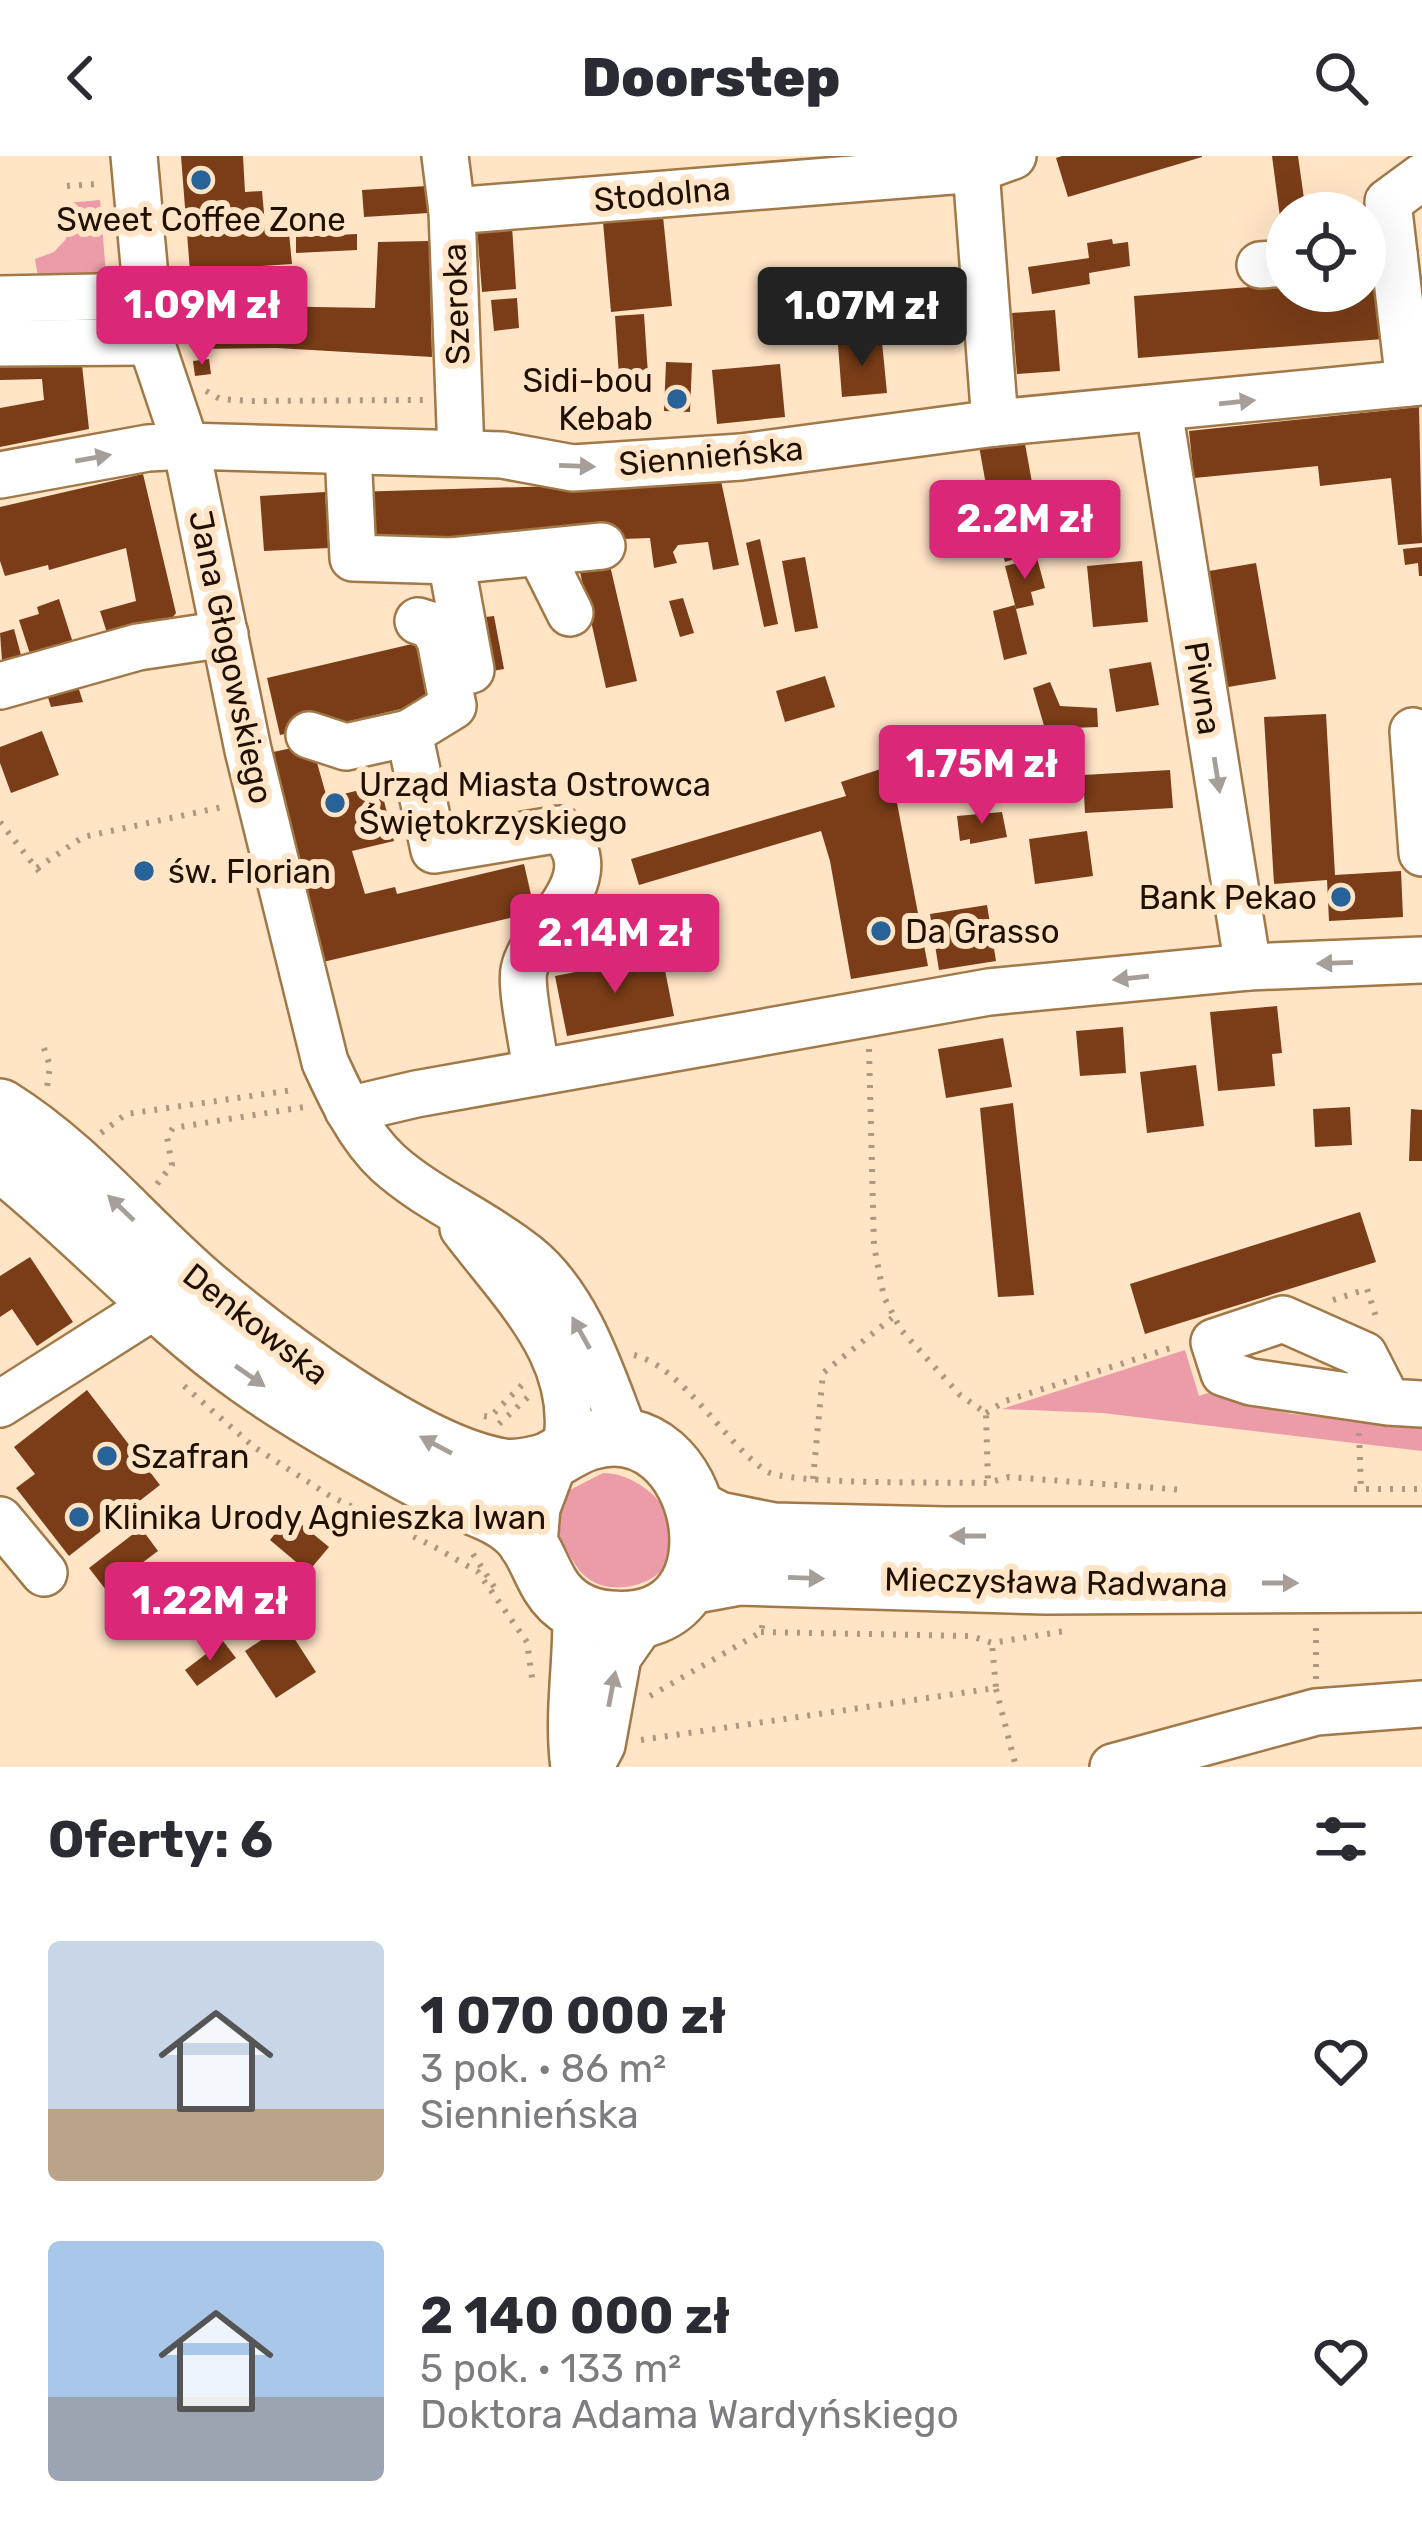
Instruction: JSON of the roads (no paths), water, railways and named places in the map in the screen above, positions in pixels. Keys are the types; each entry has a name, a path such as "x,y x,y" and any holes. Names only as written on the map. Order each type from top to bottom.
{"main road":[{"name":"Denkowska","path":"22,1102 83,1172 205,1290 338,1388 454,1454 506,1468 556,1458"},
{"name":"Denkowska","path":"0,1161 247,1376 354,1443 455,1498 499,1516 528,1544"},
{"path":"627,1440 644,1444 670,1462 697,1510 700,1552 668,1601 620,1621 577,1611 551,1588 528,1544 530,1508 556,1458 589,1441 627,1440"},
{"name":"Mieczysława Radwana","path":"697,1510 718,1521 773,1532 1422,1536"},
{"name":"Mieczysława Radwana","path":"668,1601 739,1576 1046,1585 1422,1583"}],"street":[{"name":"Szeroka","path":"446,156 461,453"},
{"name":"Stodolna","path":"452,211 988,160"},
{"path":"988,160 995,423"},
{"name":"Jana Głogowskiego","path":"117,170 152,342 186,446 248,750 332,1104 387,1161 443,1202 537,1323 581,1371 627,1440"},
{"path":"1386,215 1388,202 1422,177"},
{"path":"1386,277 1415,383"},
{"path":"0,299 146,296"},
{"path":"0,343 152,342"},
{"name":"Siennieńska","path":"0,475 148,448 186,446 502,455 573,468 741,457 995,423 1415,383"},
{"name":"Piwna","path":"1159,410 1248,967"},
{"path":"348,451 352,558 451,561 602,546"},
{"path":"540,553 570,613"},
{"path":"451,561 472,679"},
{"path":"248,750 302,736 346,747 409,733 453,706 440,640 431,625 418,621"},
{"path":"0,686 138,647 225,634"},
{"path":"1413,731 1422,853"},
{"path":"409,733 434,850 560,829 572,840 577,858 572,896 535,946 523,971 536,1072"},
{"path":"332,1104 700,1045 989,992 1248,967 1422,960"},
{"path":"0,1404 160,1303"},
{"path":"556,1458 581,1371"},
{"path":"0,1520 44,1573"},
{"path":"590,1767 602,1745 625,1642 668,1601"},
{"path":"574,1767 569,1733 576,1690 577,1611"},
{"path":"1113,1767 1316,1712 1422,1704"}],"place":[{"name":"Sweet Coffee Zone","path":"201,180"},
{"name":"Sidi-bou Kebab","path":"677,399"},
{"name":"Urząd Miasta Ostrowca Świętokrzyskiego","path":"335,803"},
{"name":"św. Florian","path":"144,871"},
{"name":"Bank Pekao","path":"1341,897"},
{"name":"Da Grasso","path":"881,931"},
{"name":"Szafran","path":"107,1456"},
{"name":"Klinika Urody Agnieszka Iwan","path":"79,1517"}]}
